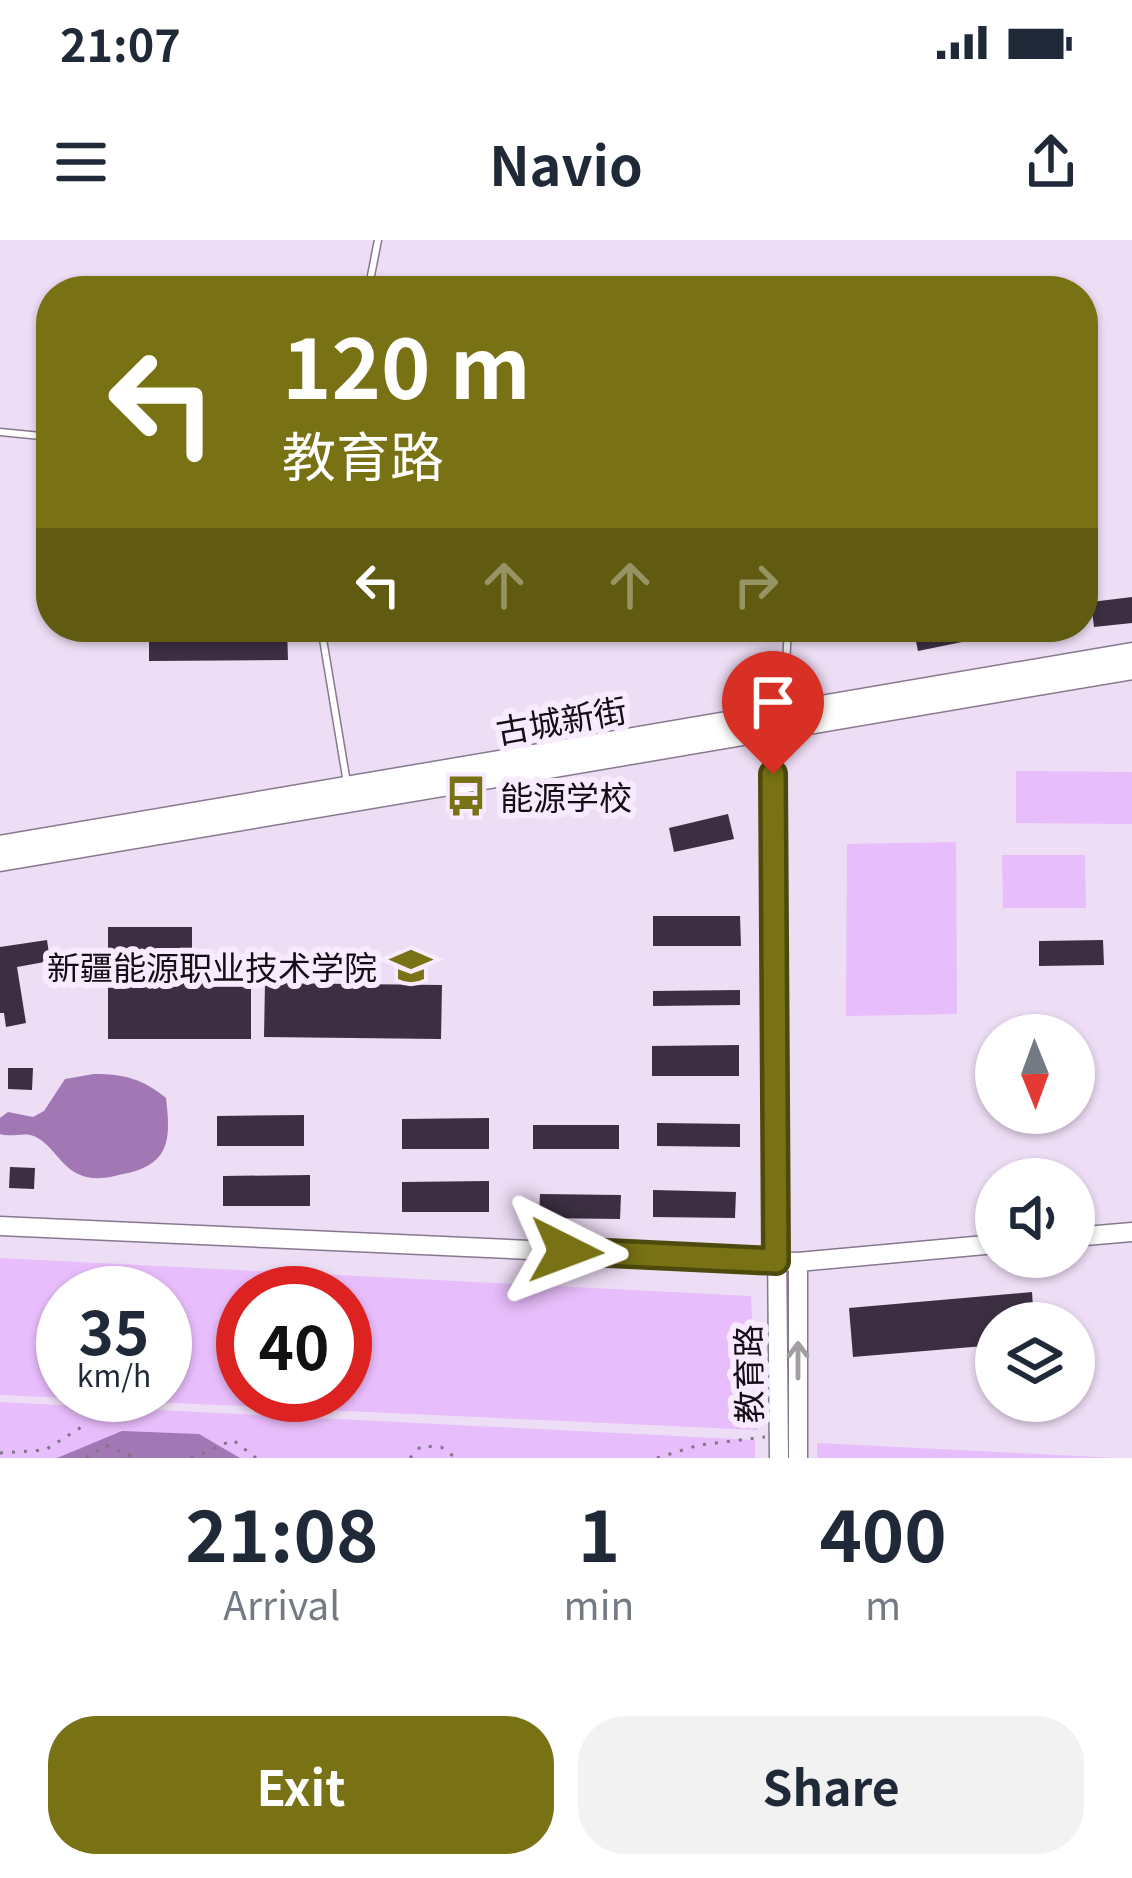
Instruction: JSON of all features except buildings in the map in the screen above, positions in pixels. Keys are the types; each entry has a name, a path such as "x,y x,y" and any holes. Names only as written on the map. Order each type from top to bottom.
{"street":[{"name":"古城新街","path":"0,862 1132,652"},
{"name":"古城新街","path":"778,718 1132,670"},
{"name":"教育路","path":"778,718 778,1458"},
{"name":"古城新街","path":"0,844 349,794"},
{"path":"0,1226 798,1262 975,1246"},
{"path":"1095,1235 1132,1232"},
{"path":"798,1262 799,1458"}],"lane":[{"path":"371,276 377,240"},
{"path":"0,432 36,436"},
{"path":"324,642 349,794"},
{"path":"778,718 787,642"}],"path":[{"path":"0,1453 45,1450 88,1423"},
{"path":"657,1458 699,1444 778,1435"},
{"path":"191,1458 233,1440 256,1458"},
{"path":"86,1458 106,1445 136,1458"},
{"path":"410,1458 421,1446 441,1447 456,1458"}],"shaded area":[{"path":"1016,771 1132,772 1132,824 1016,823"},
{"path":"956,842 957,1014 846,1016 847,844"},
{"path":"1002,855 1085,855 1086,908 1003,908"},
{"path":"94,1074 133,1079 166,1098 167,1138 159,1157 150,1164 112,1177 89,1178 72,1170 36,1137 0,1134 0,1118 8,1112 33,1117 44,1111 65,1079"},
{"path":"0,1258 158,1266 36,1266 36,1397 0,1395"},
{"path":"192,1268 216,1269 216,1405 192,1404"},
{"path":"372,1277 751,1296 758,1430 372,1412"},
{"path":"0,1402 36,1404 36,1422 192,1422 192,1412 216,1413 216,1422 372,1421 755,1440 755,1458 0,1458"},
{"path":"122,1431 199,1434 240,1458 57,1458"},
{"path":"817,1443 1117,1458 817,1458"}],"place":[{"name":"能源学校","path":"466,796"},
{"name":"新疆能源职业技术学院","path":"411,966"}],"route":[{"path":"566,1251 776,1261 773,774"}]}
